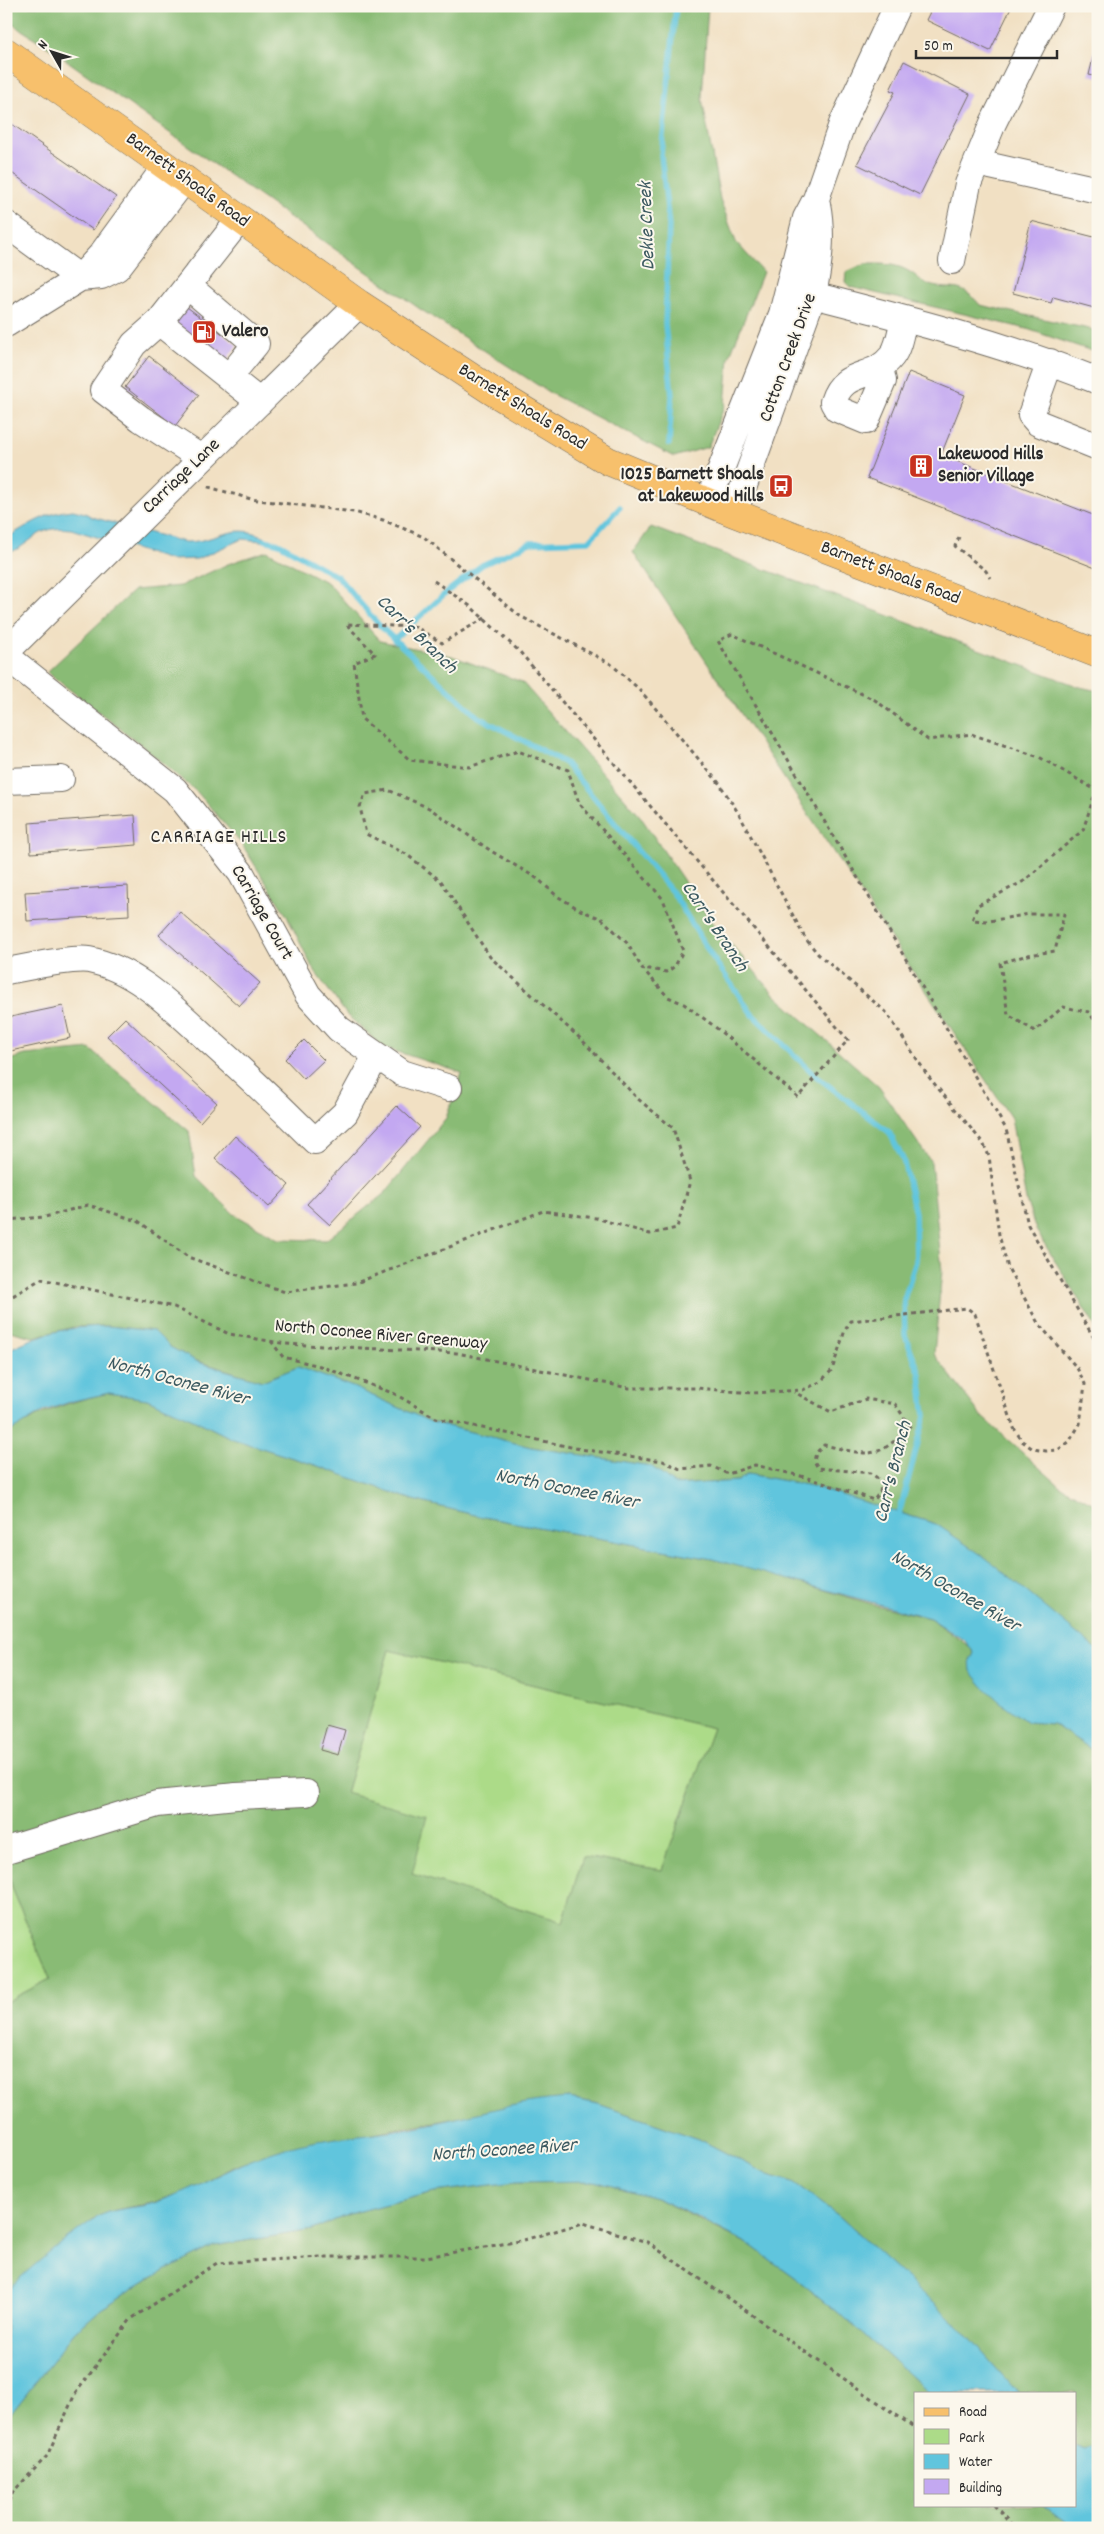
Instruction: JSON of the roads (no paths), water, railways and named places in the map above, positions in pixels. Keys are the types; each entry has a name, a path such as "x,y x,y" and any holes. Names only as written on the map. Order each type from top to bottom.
{"main road":[{"name":"Barnett Shoals Road","path":"6,52 359,304 492,391 608,461 734,513 1098,654"}],"street":[{"name":"Cotton Creek Drive","path":"708,502 801,292 820,259 820,220 816,199 842,124 897,6"},
{"path":"952,260 968,184 993,123 1051,6"},
{"path":"977,163 1098,190"},
{"path":"6,324 80,278 118,250 175,173"},
{"path":"195,464 103,390 134,344 159,322 240,219"},
{"path":"6,224 80,278"},
{"path":"188,286 256,344 229,377"},
{"name":"Cotton Creek Drive","path":"734,513 801,292"},
{"path":"801,292 948,330 1050,362 1098,381"},
{"name":"Carriage Lane","path":"6,652 359,304"},
{"path":"880,368 893,354 904,319"},
{"path":"159,322 260,402"},
{"path":"1050,362 1030,415 1038,423 1098,447"},
{"name":"Carriage Court","path":"6,656 175,790 240,873 308,995 339,1029 402,1073 449,1088"},
{"path":"6,781 61,779"},
{"path":"6,971 87,959 119,970 158,995 264,1090 315,1141 345,1113 376,1056"},
{"path":"6,1850 157,1804 236,1796 306,1793"}],"water":[{"path":"73,510 184,542 207,539 238,531 259,535 271,542 242,539 197,559 170,560 71,529 59,529 42,533 16,550 6,554 6,538 46,516"},
{"name":"North Oconee River","path":"108,1326 154,1331 170,1347 198,1362 262,1381 298,1367 353,1387 431,1422 531,1447 651,1466 675,1485 738,1481 748,1474 812,1486 936,1524 986,1558 1098,1651 1098,1758 1094,1751 1053,1724 1027,1722 999,1701 982,1685 971,1671 970,1661 974,1653 965,1641 930,1618 712,1559 483,1517 413,1500 315,1465 233,1439 147,1399 109,1393 73,1401 44,1411 6,1434 6,1351 32,1339 67,1329"},
{"name":"North Oconee River","path":"569,2098 598,2104 699,2139 768,2175 793,2182 839,2216 960,2327 1017,2392 928,2392 861,2331 798,2280 750,2245 656,2198 594,2181 515,2182 434,2192 349,2214 312,2230 214,2246 149,2279 101,2309 74,2333 6,2420 6,2293 33,2266 96,2218 117,2210 147,2205 171,2197 250,2160 299,2145 410,2128 489,2110"},
{"path":"1098,2443 1098,2528 1073,2528 1044,2506 1076,2506 1076,2445 1086,2449"}],"waterway":[{"name":"Dekle Creek","path":"669,444 672,396 665,324 669,226 661,155 676,6"},
{"path":"394,640 448,591 482,565 530,543 589,541 620,507"},
{"name":"Carr's Branch","path":"265,540 280,544 338,577 379,625 477,716 565,763 673,893 711,955 752,1014 816,1076 889,1132 903,1159 915,1213 916,1261 904,1299 905,1335 920,1374 925,1416 898,1518"}],"place":[{"name":"Valero","path":"204,332"},
{"name":"Lakewood Hills Senior Village","path":"921,466"},
{"name":"1025 Barnett Shoals at Lakewood Hills","path":"781,486"}],"district":[{"name":"CARRIAGE HILLS","path":"219,838"}]}
